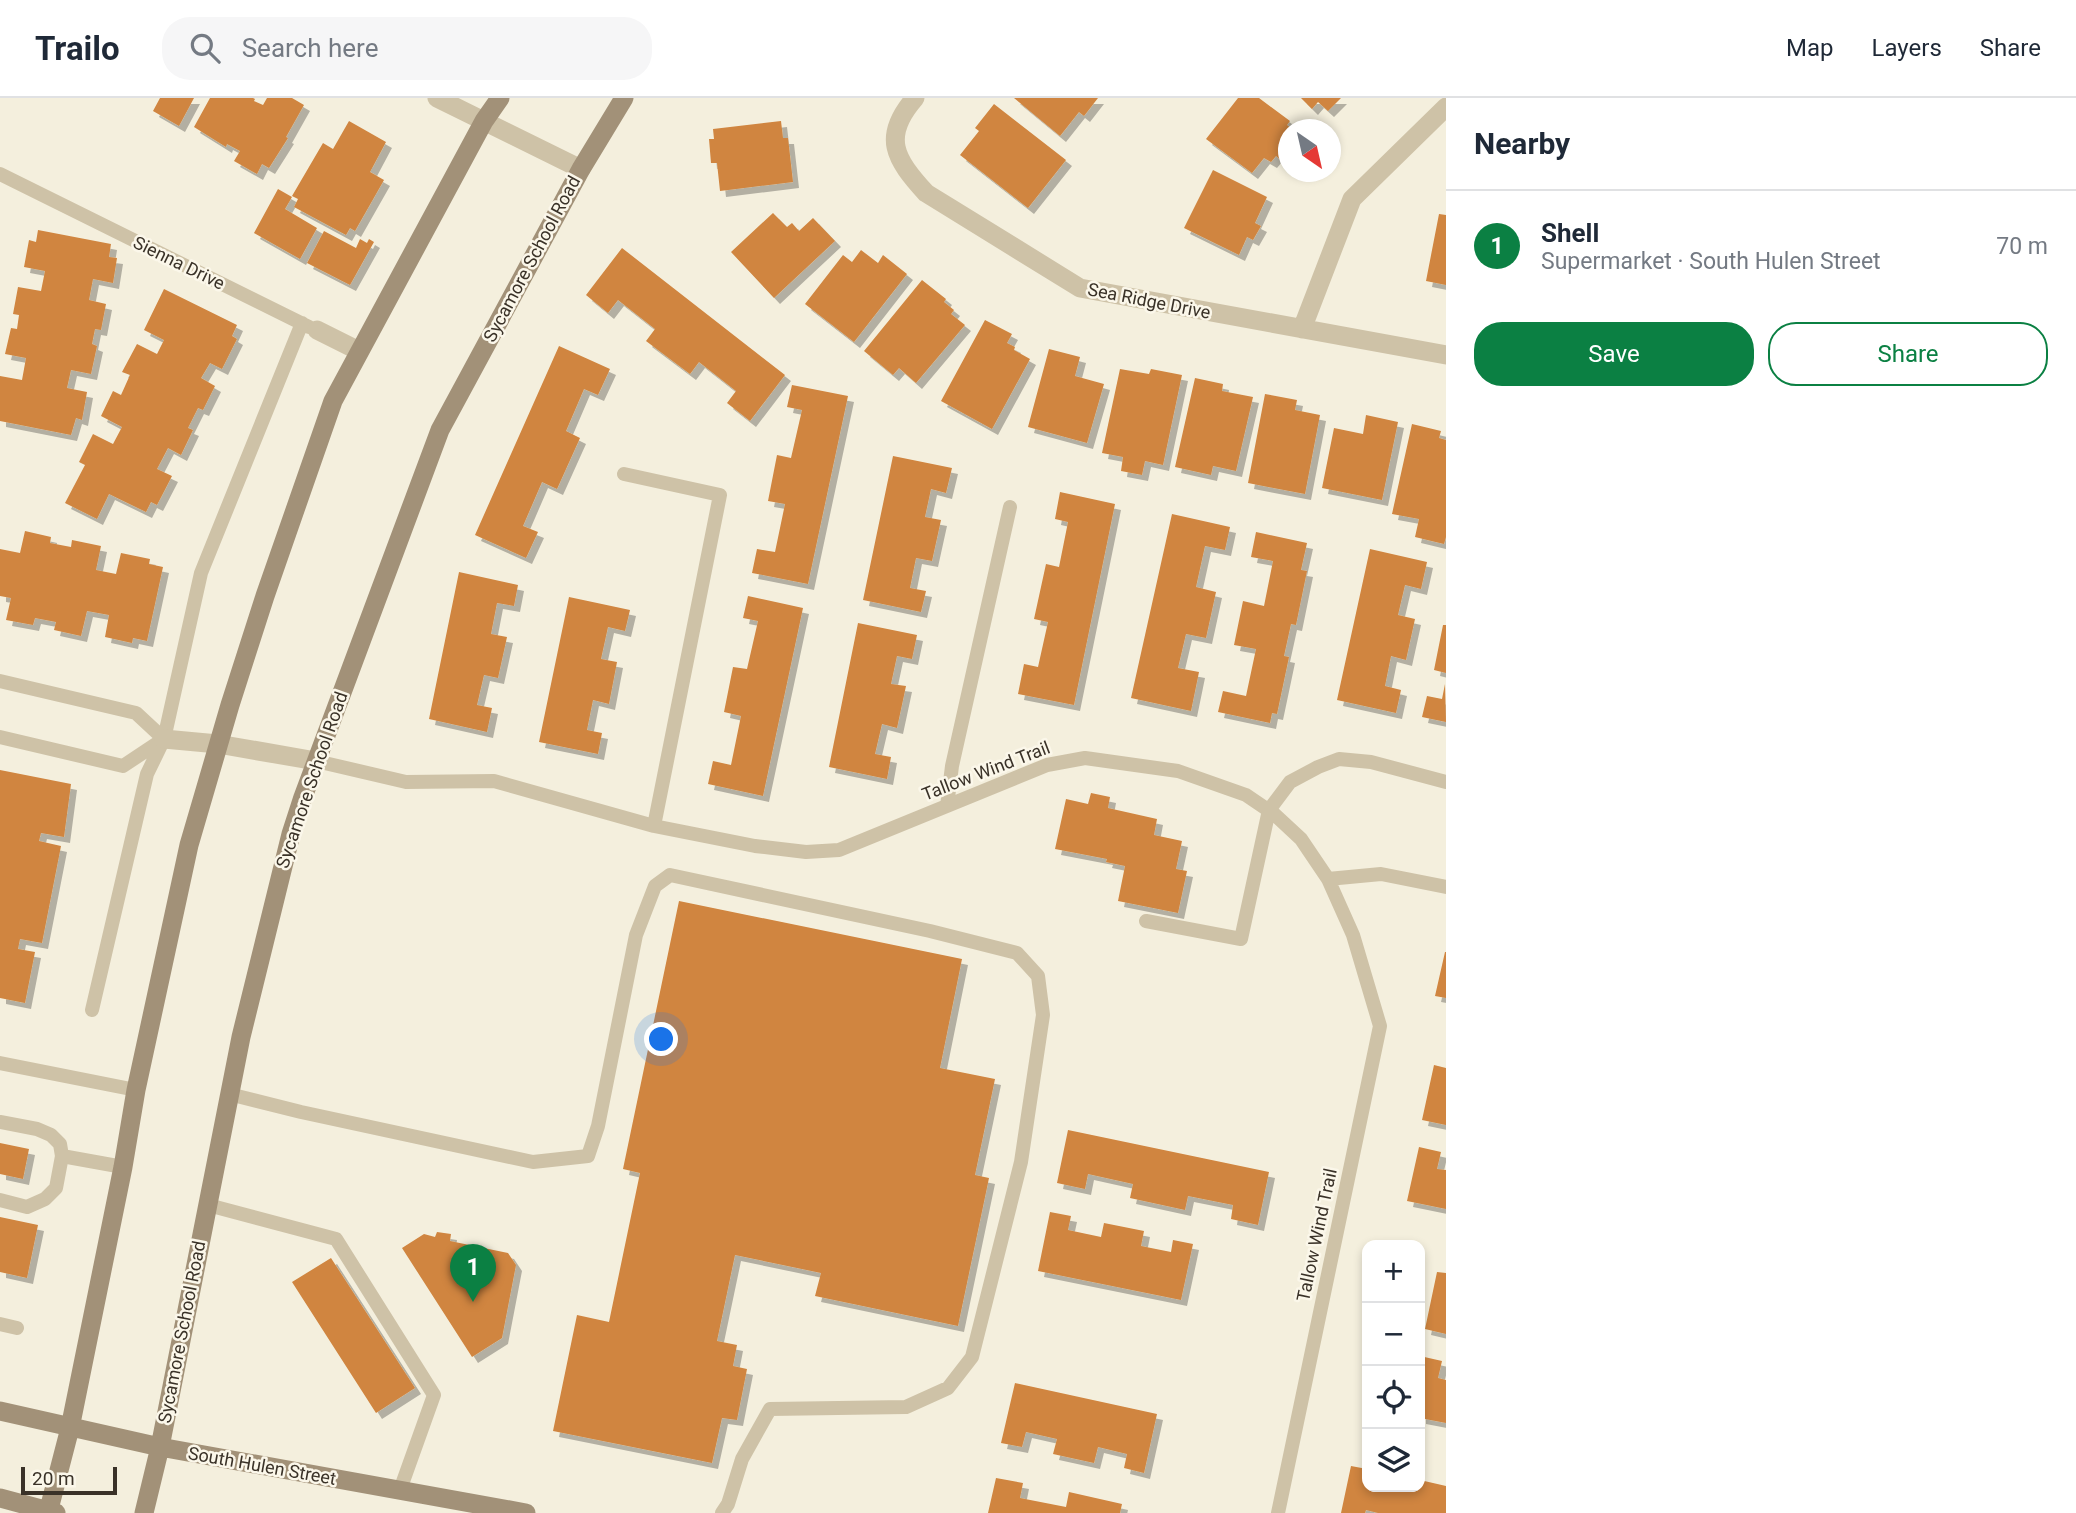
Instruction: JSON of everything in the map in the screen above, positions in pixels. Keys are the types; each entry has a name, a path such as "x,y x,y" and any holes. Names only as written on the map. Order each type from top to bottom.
{"main road":[{"path":"0,1498 51,1513 188,845 265,596 333,401 484,121 500,98"},
{"name":"Sycamore School Road","path":"144,1513 160,1447 243,1026 291,834 440,430 581,169 624,98"},
{"name":"South Hulen Street","path":"0,1411 160,1447 526,1513"}],"street":[{"path":"437,98 581,169"},
{"name":"Sea Ridge Drive","path":"915,98 901,113 895,132 897,150 907,172 926,193 1080,288 1446,355"},
{"path":"1302,329 1352,199 1446,107"},
{"name":"Sienna Drive","path":"309,327 359,351"},
{"path":"164,739 218,744 316,761"}],"lane":[{"name":"Sienna Drive","path":"0,174 309,327"},
{"path":"92,1010 147,774 164,739 201,573 309,327"},
{"path":"624,474 720,495 654,826"},
{"path":"947,806 952,766 1010,507"},
{"path":"0,681 135,713 164,739"},
{"path":"0,737 123,766 164,739"},
{"name":"Tallow Wind Trail","path":"316,761 406,782 494,780 654,826 755,846 806,852 839,850 1047,765 1085,758 1178,771 1246,795 1269,810 1301,839 1328,878 1353,935 1380,1026 1278,1513"},
{"path":"1146,921 1241,939 1269,810 1290,782 1318,767 1339,759 1371,762 1446,782"},
{"path":"1328,878 1381,874 1446,887"},
{"path":"229,1094 533,1162 588,1156 598,1126 636,935 655,886 670,875 930,931 1017,953 1038,976 1043,1014 1021,1162 972,1357 948,1388 906,1407 770,1409 742,1459 728,1504 722,1513"},
{"path":"0,1063 136,1090"},
{"path":"0,1122 37,1129 51,1135 60,1144 62,1156 55,1188 45,1199 27,1207 0,1200"},
{"path":"62,1156 123,1167"},
{"path":"208,1205 335,1240 433,1395 400,1490"},
{"path":"0,1324 17,1328"}],"building":[{"path":"160,98 194,98 179,126 153,111"},
{"path":"210,98 253,98 263,105 267,98 292,98 304,105 269,168 262,164 257,174 234,161 240,151 227,144 226,147 194,127"},
{"path":"1014,98 1098,98 1084,116 1079,112 1060,136"},
{"path":"1238,98 1259,98 1287,119 1278,119 1278,158 1276,156 1271,162 1264,158 1252,173 1206,139"},
{"path":"1301,98 1341,98 1328,111 1318,102 1312,109"},
{"path":"994,104 1066,160 1028,208 960,155 979,131 975,128"},
{"path":"349,121 386,142 370,172 384,180 355,231 350,228 346,235 294,207 298,199 292,196 323,143 333,149"},
{"path":"781,121 783,138 788,138 793,182 720,191 717,163 711,163 709,139 714,139 713,129"},
{"path":"1213,170 1267,197 1255,223 1261,226 1253,240 1247,237 1239,255 1184,228"},
{"path":"278,189 292,197 285,209 317,228 300,259 254,233"},
{"path":"773,213 787,227 792,223 799,231 813,218 835,241 774,298 731,252"},
{"path":"1439,214 1446,215 1446,285 1426,281"},
{"path":"38,230 111,244 109,257 117,258 113,283 93,279 89,300 106,304 101,330 95,329 92,344 97,346 91,374 71,370 67,388 87,392 82,420 76,418 71,435 0,421 0,376 22,380 26,358 5,354 11,328 17,329 19,315 13,314 18,287 41,291 45,271 24,267 29,240 36,242"},
{"path":"324,231 356,248 360,239 367,243 369,239 374,242 350,285 307,263"},
{"path":"622,248 785,375 750,421 727,403 736,391 699,362 690,374 646,341 655,329 618,300 608,313 586,295"},
{"path":"861,250 878,263 883,255 907,274 854,342 805,304 843,255 852,262"},
{"path":"922,280 946,299 944,302 954,310 951,314 965,325 916,383 899,368 893,375 864,351"},
{"path":"164,289 237,325 232,336 237,339 222,369 210,363 201,378 215,386 203,410 198,408 188,428 193,430 181,455 168,448 157,469 172,476 157,505 151,502 146,512 109,494 97,519 65,503 85,465 79,462 93,434 113,444 122,427 101,416 113,391 121,395 130,375 122,372 137,344 157,354 164,340 144,330"},
{"path":"985,320 1012,334 1007,343 1030,359 992,429 941,401"},
{"path":"559,346 610,369 598,395 584,389 566,431 580,438 557,489 542,482 523,526 538,532 526,558 475,535"},
{"path":"1049,349 1080,357 1075,376 1104,384 1087,443 1028,427"},
{"path":"1120,369 1149,374 1151,369 1182,375 1163,465 1145,461 1142,475 1121,471 1123,457 1102,453"},
{"path":"1195,378 1223,384 1222,391 1253,397 1236,471 1213,466 1211,475 1175,467"},
{"path":"792,385 848,396 808,584 752,573 757,549 775,552 785,504 768,501 777,455 791,458 802,410 787,407"},
{"path":"1265,394 1297,400 1295,410 1320,415 1305,494 1248,483"},
{"path":"1366,415 1398,422 1382,500 1322,488 1334,428 1363,434"},
{"path":"1412,424 1441,431 1439,438 1446,440 1444,544 1415,537 1419,519 1392,514"},
{"path":"893,456 952,468 946,493 931,489 925,517 941,520 932,561 916,558 910,588 926,591 921,612 863,600"},
{"path":"1060,492 1115,504 1074,705 1018,694 1024,664 1038,667 1048,622 1034,619 1046,564 1059,567 1068,522 1055,519"},
{"path":"1172,514 1230,527 1225,550 1205,546 1196,587 1216,592 1206,638 1186,634 1178,668 1199,672 1191,711 1131,698"},
{"path":"25,531 51,537 50,543 71,547 72,540 101,546 96,570 116,574 121,553 150,559 149,564 163,567 147,641 133,638 132,643 105,637 109,615 87,611 81,636 54,630 56,622 35,618 33,625 6,620 11,598 0,596 0,549 20,553"},
{"path":"1256,532 1307,543 1301,570 1307,571 1296,625 1291,624 1284,656 1289,657 1277,714 1272,713 1270,723 1218,712 1223,691 1246,696 1256,649 1234,645 1243,601 1264,606 1273,561 1251,557"},
{"path":"1370,549 1427,562 1421,589 1405,585 1398,615 1415,619 1406,660 1391,656 1385,686 1401,690 1396,713 1337,700"},
{"path":"459,572 518,585 514,606 497,603 491,634 507,637 498,678 484,675 477,705 492,708 487,732 429,719"},
{"path":"748,596 803,608 763,796 708,784 713,761 731,765 741,716 724,712 733,667 747,669 758,621 743,618"},
{"path":"569,597 630,610 625,631 608,627 601,659 617,662 609,704 593,700 587,730 602,733 598,754 539,742"},
{"path":"858,623 917,635 912,659 897,656 891,684 906,686 897,728 882,724 875,754 891,757 887,779 829,767"},
{"path":"1443,625 1446,625 1446,673 1434,670"},
{"path":"1445,684 1446,722 1422,717 1427,696 1442,699"},
{"path":"0,770 71,784 64,837 41,833 39,841 61,846 42,943 20,939 18,949 35,952 25,1003 0,998"},
{"path":"1091,793 1110,797 1108,808 1157,819 1154,835 1182,841 1176,869 1187,871 1178,913 1118,901 1125,866 1106,862 1107,859 1055,849 1066,799 1088,804"},
{"path":"679,901 962,959 940,1068 995,1079 975,1175 989,1178 958,1326 815,1296 821,1273 735,1255 717,1341 737,1345 733,1366 747,1369 737,1420 722,1418 712,1463 553,1431 577,1315 609,1322 640,1173 623,1169"},
{"path":"1446,952 1446,998 1435,996"},
{"path":"1434,1065 1446,1068 1446,1125 1422,1120"},
{"path":"1068,1130 1269,1172 1258,1225 1231,1219 1233,1205 1188,1196 1185,1210 1130,1198 1133,1184 1088,1174 1085,1189 1057,1183"},
{"path":"0,1143 29,1149 23,1179 0,1174"},
{"path":"1419,1147 1441,1152 1437,1169 1446,1170 1446,1209 1407,1201"},
{"path":"1050,1212 1071,1216 1068,1230 1101,1237 1104,1223 1144,1231 1141,1246 1171,1252 1173,1240 1193,1244 1181,1300 1038,1271"},
{"path":"0,1217 38,1225 27,1278 0,1272"},
{"path":"437,1232 451,1234 450,1241 508,1253 516,1265 502,1338 472,1357 402,1248 424,1234 435,1237"},
{"path":"331,1258 415,1388 376,1413 292,1282"},
{"path":"1437,1272 1446,1273 1446,1334 1425,1329"},
{"path":"1425,1357 1442,1361 1438,1378 1446,1380 1446,1423 1425,1419"},
{"path":"1015,1383 1157,1414 1144,1473 1124,1468 1127,1454 1098,1447 1094,1463 1053,1454 1057,1439 1026,1432 1022,1447 1001,1443"},
{"path":"1351,1466 1362,1468 1362,1492 1425,1492 1425,1481 1446,1486 1446,1513 1378,1513 1366,1510 1365,1513 1341,1513"},
{"path":"996,1478 1023,1483 1020,1498 1066,1507 1069,1492 1122,1504 1120,1513 988,1513"}],"place":[{"name":"Shell","path":"473,1302"}]}
